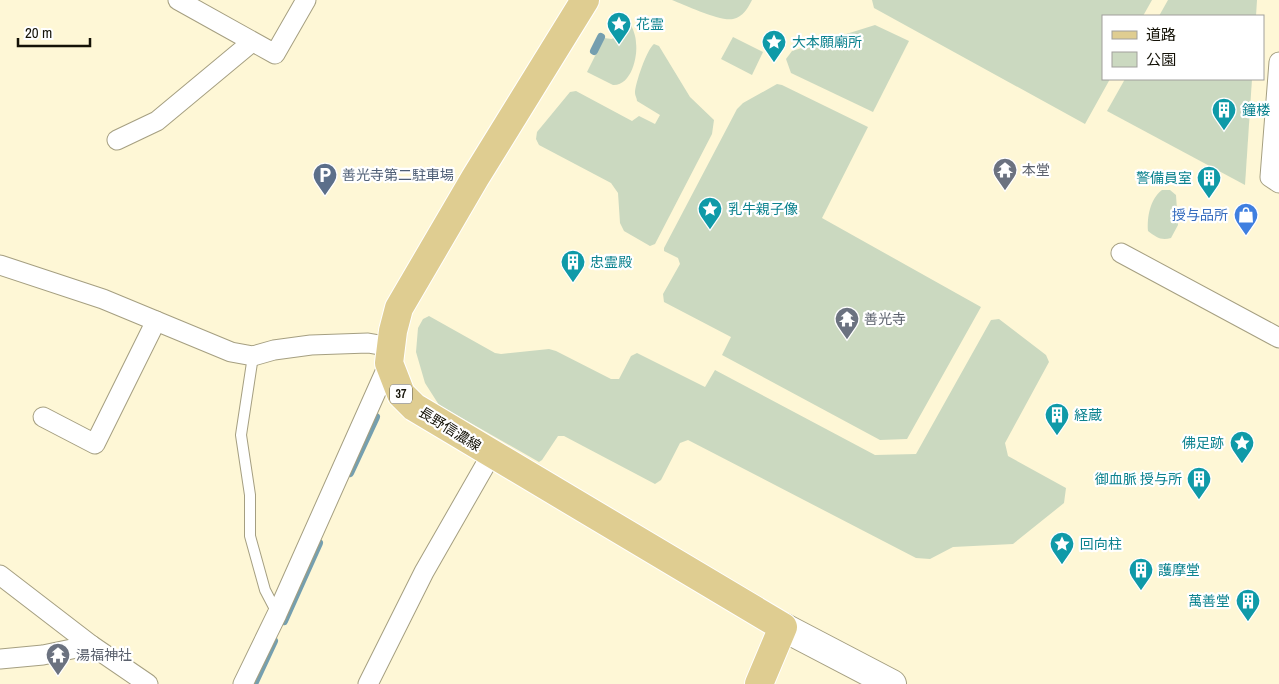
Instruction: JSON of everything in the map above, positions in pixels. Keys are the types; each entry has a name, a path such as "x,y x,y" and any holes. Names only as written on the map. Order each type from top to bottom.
{"main road":[{"path":"390,355 393,331 399,308 475,178 585,0"},
{"name":"長野信濃線","path":"390,355 401,394 414,407 491,455 783,627"},
{"path":"759,684 783,627"}],"street":[{"path":"178,0 275,54 306,0"},
{"path":"116,140 157,121 252,42"},
{"path":"1279,62 1270,177 1279,182"},
{"path":"1121,253 1279,338"},
{"path":"0,265 103,299 231,352 253,356 274,350 311,345 368,343 390,355 277,614 244,684"},
{"path":"43,417 95,444 156,321"},
{"path":"368,684 424,572 491,455"},
{"path":"0,575 91,645 148,684"},
{"path":"783,627 892,684"},
{"path":"0,659 43,655 91,645"}],"lane":[{"path":"253,356 241,445 250,495 250,536 265,590 277,614"}],"green space":[{"path":"672,0 752,0 747,9 737,18 727,19 712,16"},
{"path":"872,0 1152,0 1144,15 1102,15 1102,80 1109,80 1085,124 874,8"},
{"path":"1168,0 1257,0 1256,15 1160,15"},
{"path":"623,22 630,23 633,30 636,40 636,56 629,76 619,84 613,85 587,72 604,38 612,39"},
{"path":"875,25 909,41 873,112 791,73 786,59 792,51"},
{"path":"733,37 763,52 752,75 721,59"},
{"path":"654,44 659,46 690,97 714,120 712,134 655,244 650,246 624,231 620,223 618,193 611,183 539,145 536,139 537,132 570,92 576,91 632,121 639,116 655,124 660,115 637,101 635,93 642,67 648,52"},
{"path":"1124,80 1252,80 1245,185 1107,111"},
{"path":"777,84 868,127 822,218 981,307 907,439 880,440 722,355 731,337 664,302 663,294 680,264 678,258 664,251 664,248 737,109 743,103"},
{"path":"1162,190 1170,190 1176,195 1178,225 1171,238 1167,239 1159,238 1148,231 1148,220 1152,203"},
{"path":"429,316 495,353 549,349 611,379 619,379 631,356 637,353 705,387 715,370 875,455 916,454 991,320 999,319 1046,355 1049,362 1005,443 1008,456 1066,488 1064,503 1013,544 953,547 930,559 916,558 688,440 680,443 661,480 655,484 564,436 558,436 539,462 439,405 425,383 416,352 418,328 423,319"}],"waterway":[{"path":"594,51 601,37"},
{"path":"350,473 376,417"},
{"path":"284,621 319,543"},
{"path":"254,684 274,641"}],"place":[{"name":"花霊","path":"619,45"},
{"name":"大本願廟所","path":"774,63"},
{"name":"鐘楼","path":"1224,131"},
{"name":"本堂","path":"1005,191"},
{"name":"善光寺第二駐車場","path":"325,196"},
{"name":"警備員室","path":"1209,199"},
{"name":"乳牛親子像","path":"710,230"},
{"name":"授与品所","path":"1246,236"},
{"name":"忠霊殿","path":"573,283"},
{"name":"善光寺","path":"847,340"},
{"name":"経蔵","path":"1057,436"},
{"name":"佛足跡","path":"1242,464"},
{"name":"御血脈 授与所","path":"1199,500"},
{"name":"回向柱","path":"1062,565"},
{"name":"護摩堂","path":"1141,591"},
{"name":"萬善堂","path":"1248,622"},
{"name":"湯福神社","path":"58,676"}]}
